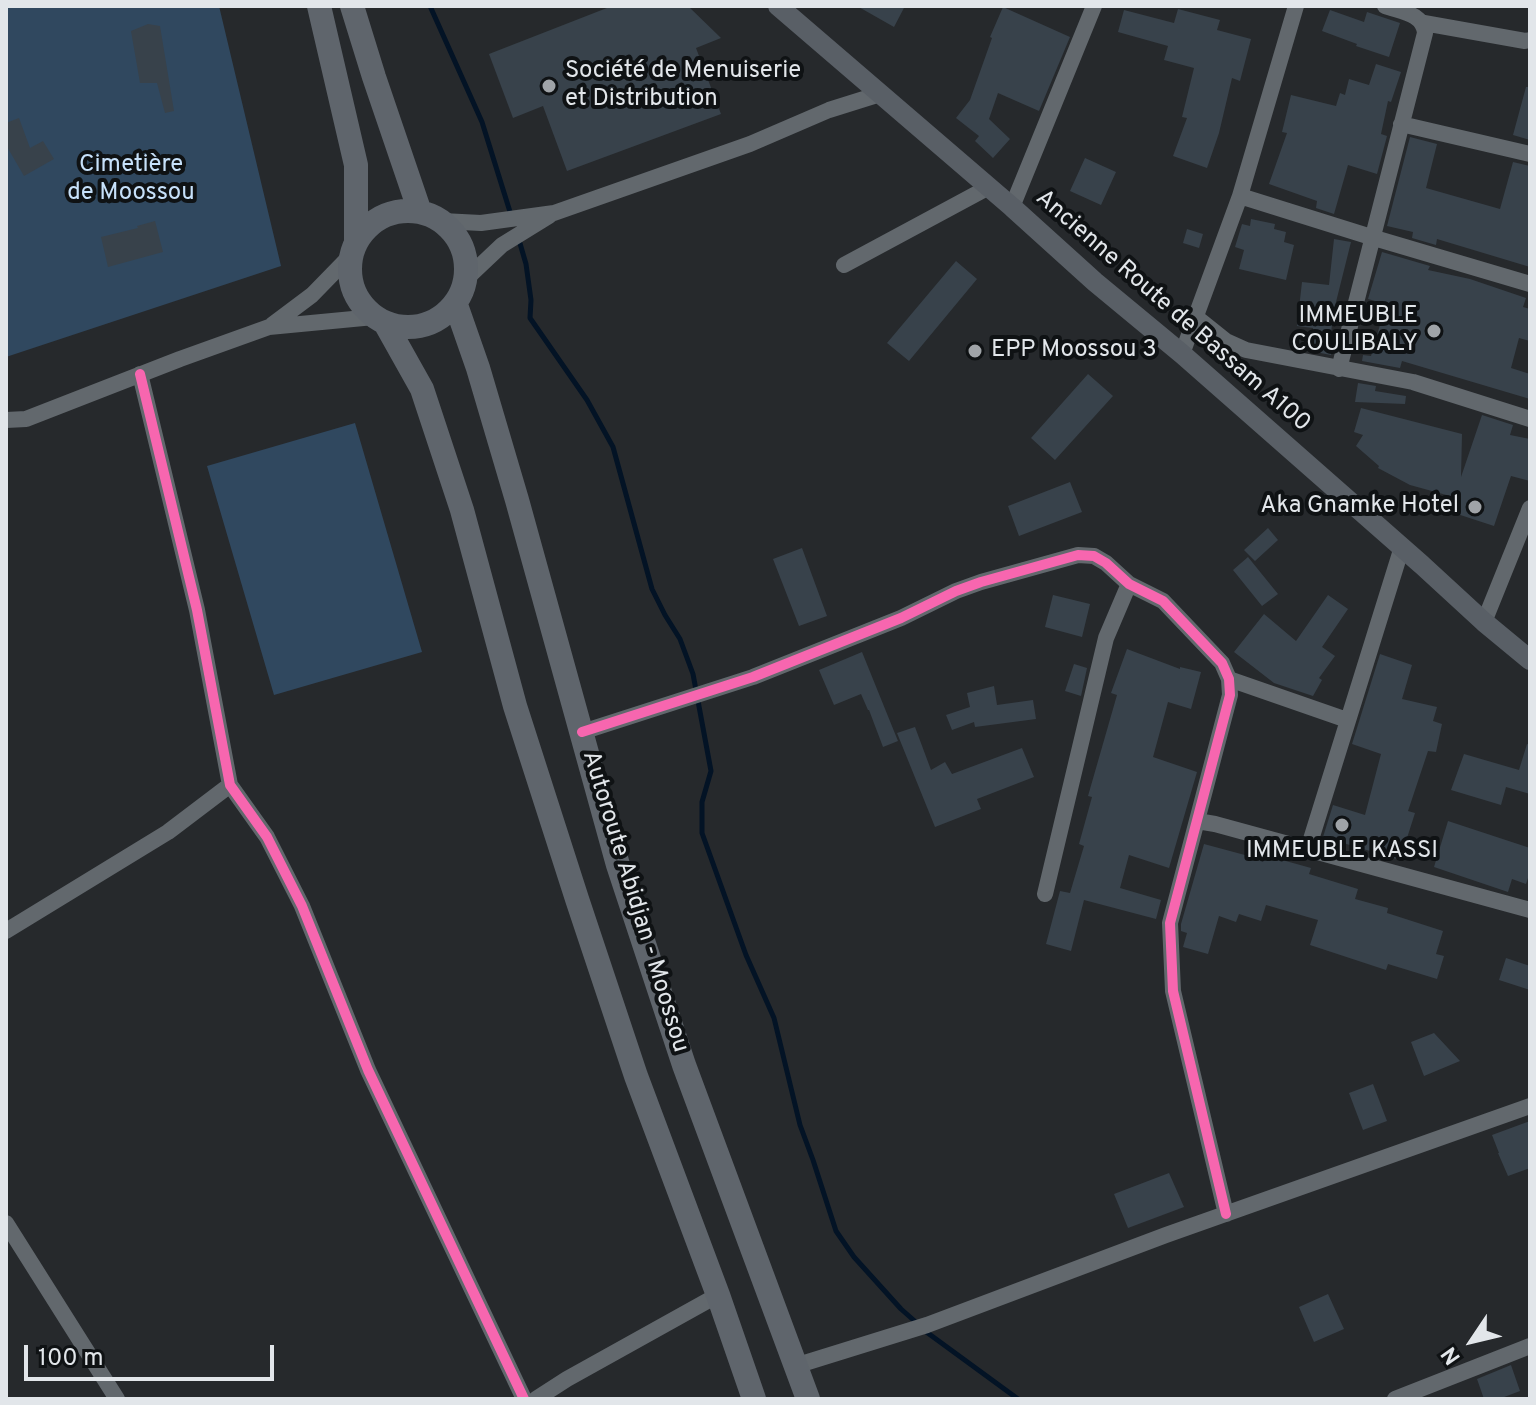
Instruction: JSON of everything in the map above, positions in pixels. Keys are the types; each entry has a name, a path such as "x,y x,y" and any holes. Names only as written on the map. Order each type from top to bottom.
{"highway":[{"path":"319,6 356,165 350,273 353,290 362,305 380,320 404,328 424,326 441,318 456,305 463,293 467,263 463,247 442,221 420,212 400,211 382,216 367,227 353,249"},
{"path":"352,6 420,212"},
{"name":"Autoroute Abidjan - Moossou","path":"456,305 478,368 618,865 680,1050 808,1399"},
{"name":"Autoroute Abidjan - Moossou","path":"380,320 422,389 462,510 515,706 577,899 636,1076 754,1399"}],"main road":[{"name":"Ancienne Route de Bassam A100","path":"778,6 1182,354 1530,660"}],"street":[{"path":"1012,207 1094,6"},
{"path":"1182,354 1240,196 1296,6"},
{"path":"1385,6 1418,17 1424,23 1530,40"},
{"path":"1339,369 1425,33 1424,23"},
{"path":"442,221 481,223 554,213 750,144 829,110 880,94"},
{"path":"1401,124 1530,154"},
{"path":"844,265 989,187"},
{"path":"1240,196 1530,284"},
{"path":"466,279 502,245 554,213"},
{"path":"269,327 312,295 353,249"},
{"path":"1196,317 1226,341 1246,350 1413,382 1530,419"},
{"path":"6,420 26,419 269,327 380,320"},
{"path":"140,374 197,610 230,785 267,837 302,906 368,1070 524,1399"},
{"path":"1484,622 1530,508"},
{"path":"1308,849 1402,547"},
{"path":"582,732 753,677 901,618 956,591 1078,555 1094,556 1129,584 1163,601 1222,663 1229,679 1230,695 1170,923 1173,991 1226,1214"},
{"path":"1045,894 1106,638 1129,584"},
{"path":"1229,679 1347,720"},
{"path":"6,931 168,832 230,785"},
{"path":"1197,821 1530,910"},
{"path":"795,1366 927,1325 1530,1106"},
{"path":"6,1223 117,1399"},
{"path":"536,1399 718,1295"},
{"path":"1395,1399 1530,1346"}],"green space":[{"name":"Cimetière de Moossou","path":"6,6 219,6 281,266 6,357"},
{"path":"355,423 422,652 274,695 207,466"}],"building":[{"path":"612,6 688,6 721,38 696,48 721,114 567,171 543,106 513,118 489,54"},
{"path":"857,6 905,6 894,27"},
{"path":"1003,7 1070,37 1039,111 998,93 989,119 1010,139 993,158 975,141 979,136 956,118 970,100"},
{"path":"1178,9 1220,20 1217,30 1251,39 1240,81 1232,78 1207,168 1173,156 1187,118 1182,117 1194,68 1164,60 1168,46 1118,32 1124,10 1174,23"},
{"path":"1330,10 1364,22 1367,12 1400,23 1389,57 1322,31"},
{"path":"148,24 160,26 174,111 165,113 157,83 140,83 131,31"},
{"path":"1376,64 1401,72 1391,102 1388,101 1381,134 1387,136 1377,174 1348,165 1334,214 1316,208 1317,201 1269,184 1287,133 1282,132 1291,95 1336,106 1340,93 1345,95 1349,79 1369,85"},
{"path":"1526,87 1530,87 1530,140 1513,135"},
{"path":"19,118 30,148 43,141 54,159 24,176 6,145 6,123"},
{"path":"1410,137 1437,144 1426,188 1500,209 1513,162 1530,166 1530,267 1437,239 1436,245 1412,238 1413,232 1387,226"},
{"path":"1085,158 1116,172 1101,205 1070,191"},
{"path":"1251,219 1275,224 1274,229 1286,232 1284,242 1294,245 1286,280 1239,269 1244,250 1235,247 1242,224 1250,226"},
{"path":"155,221 163,252 108,267 101,237"},
{"path":"1187,229 1203,234 1199,248 1183,243"},
{"path":"1334,239 1351,242 1333,314 1331,334 1335,334 1331,355 1310,351 1313,328 1297,326 1302,282 1329,285"},
{"path":"1382,252 1430,266 1428,270 1470,279 1526,298 1523,307 1530,309 1530,341 1519,338 1511,368 1530,374 1530,399 1402,361 1400,368 1362,361 1363,355 1371,356 1386,304 1368,299"},
{"path":"956,261 977,279 909,361 887,343"},
{"path":"1088,374 1113,396 1055,460 1031,438"},
{"path":"1358,383 1376,386 1375,391 1406,396 1405,404 1355,402"},
{"path":"1361,408 1462,434 1461,477 1482,415 1513,425 1510,435 1530,439 1530,481 1511,476 1494,526 1445,510 1450,496 1410,485 1378,468 1356,446 1363,435 1354,432"},
{"path":"1070,482 1082,512 1019,536 1008,506"},
{"path":"1268,528 1278,540 1255,561 1244,550"},
{"path":"802,548 827,616 799,626 773,559"},
{"path":"1248,557 1278,594 1262,606 1233,570"},
{"path":"1053,595 1090,604 1082,637 1045,627"},
{"path":"1328,595 1348,609 1322,647 1335,656 1319,678 1322,680 1313,696 1274,683 1234,652 1264,614 1296,641"},
{"path":"1127,649 1180,669 1201,672 1191,709 1168,702 1153,757 1197,772 1169,868 1129,855 1120,888 1161,900 1156,919 1084,900 1071,951 1046,944 1060,891 1070,893 1084,846 1079,844 1092,797 1088,796 1117,695 1111,693"},
{"path":"862,652 898,741 883,747 861,694 834,705 819,670"},
{"path":"1380,654 1412,665 1402,699 1437,707 1433,721 1442,724 1436,752 1428,751 1408,811 1415,813 1400,860 1323,837 1333,805 1365,815 1381,754 1352,744"},
{"path":"1074,664 1087,668 1081,696 1065,691"},
{"path":"994,686 997,705 1033,700 1036,719 975,727 974,722 952,730 946,715 970,707 967,693"},
{"path":"915,727 931,770 945,762 952,774 1022,748 1034,777 977,799 981,809 935,827 897,733"},
{"path":"1527,744 1530,745 1530,794 1506,787 1501,805 1451,790 1464,754 1519,770"},
{"path":"1448,821 1530,848 1530,872 1526,884 1512,879 1508,892 1434,867"},
{"path":"1204,844 1256,858 1257,853 1311,868 1309,874 1358,889 1355,899 1388,908 1387,913 1443,931 1436,954 1444,956 1437,979 1388,964 1386,970 1310,945 1318,920 1266,905 1261,921 1239,914 1236,922 1219,916 1208,954 1183,947 1187,933 1181,931 1181,924"},
{"path":"1506,958 1530,966 1530,990 1499,980"},
{"path":"1434,1033 1460,1061 1424,1076 1411,1042"},
{"path":"1373,1084 1387,1121 1363,1130 1349,1093"},
{"path":"1530,1121 1530,1168 1508,1176 1492,1135"},
{"path":"1169,1173 1184,1207 1128,1228 1114,1194"},
{"path":"1328,1294 1344,1329 1314,1342 1299,1307"},
{"path":"1511,1365 1520,1391 1499,1399 1484,1399 1477,1379"}],"waterway":[{"path":"430,6 482,122 511,215"},
{"path":"519,240 526,264 530,318 587,400 613,447 652,589 680,639 693,674 711,771 702,802 702,833 746,955 774,1018 800,1125 836,1231 854,1257 918,1324"},
{"path":"925,1331 1018,1399"}],"cycle path":[{"path":"140,374 197,610 230,785 267,837 302,906 368,1070 524,1399"},
{"path":"582,732 753,677 901,618 981,582 1078,555 1094,556 1129,584 1163,601 1222,663 1229,679 1230,695 1170,923 1173,991 1226,1214"}],"place":[{"name":"Société de Menuiserie et Distribution","path":"549,86"},
{"name":"IMMEUBLE COULIBALY","path":"1434,331"},
{"name":"EPP Moossou 3","path":"975,351"},
{"name":"Aka Gnamke Hotel","path":"1475,507"},
{"name":"IMMEUBLE KASSI","path":"1342,825"}]}
